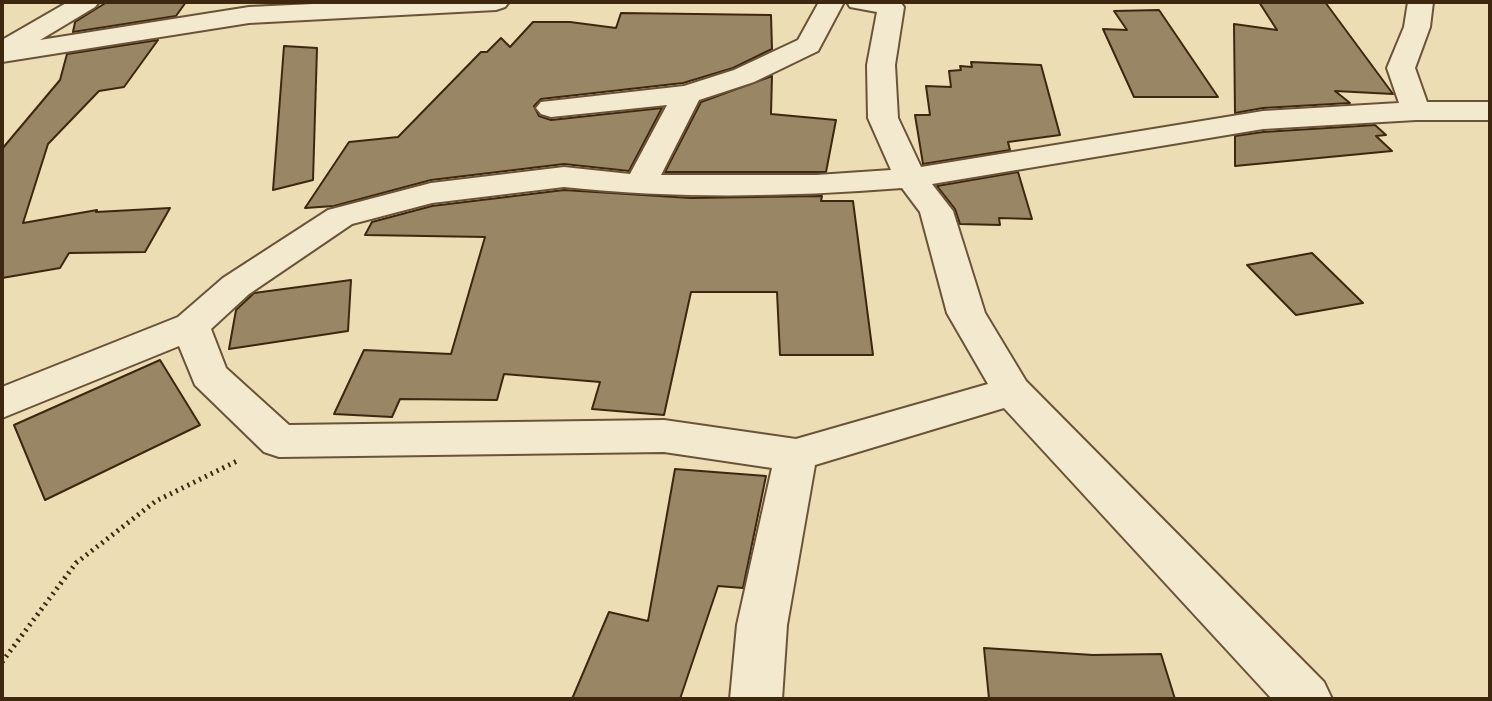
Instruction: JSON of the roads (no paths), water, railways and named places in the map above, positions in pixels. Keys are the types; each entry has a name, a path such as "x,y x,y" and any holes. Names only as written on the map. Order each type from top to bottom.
{"street":[{"path":"2,52 86,2"},
{"path":"2,52 249,15 496,2"},
{"path":"551,108 687,94 744,76 809,45 831,2"},
{"path":"859,2 894,5 881,65 883,118 911,178 936,211 966,313 1012,391 1306,699"},
{"path":"1416,111 1401,68 1415,33 1421,2"},
{"path":"640,185 687,94"},
{"path":"2,403 191,326 236,286 340,218 432,193 564,177 640,185 817,185 911,178 1263,120 1416,111 1490,111"},
{"path":"191,326 209,375 279,441 664,436 796,455 1012,391"},
{"path":"755,699 762,625 796,455"}]}
